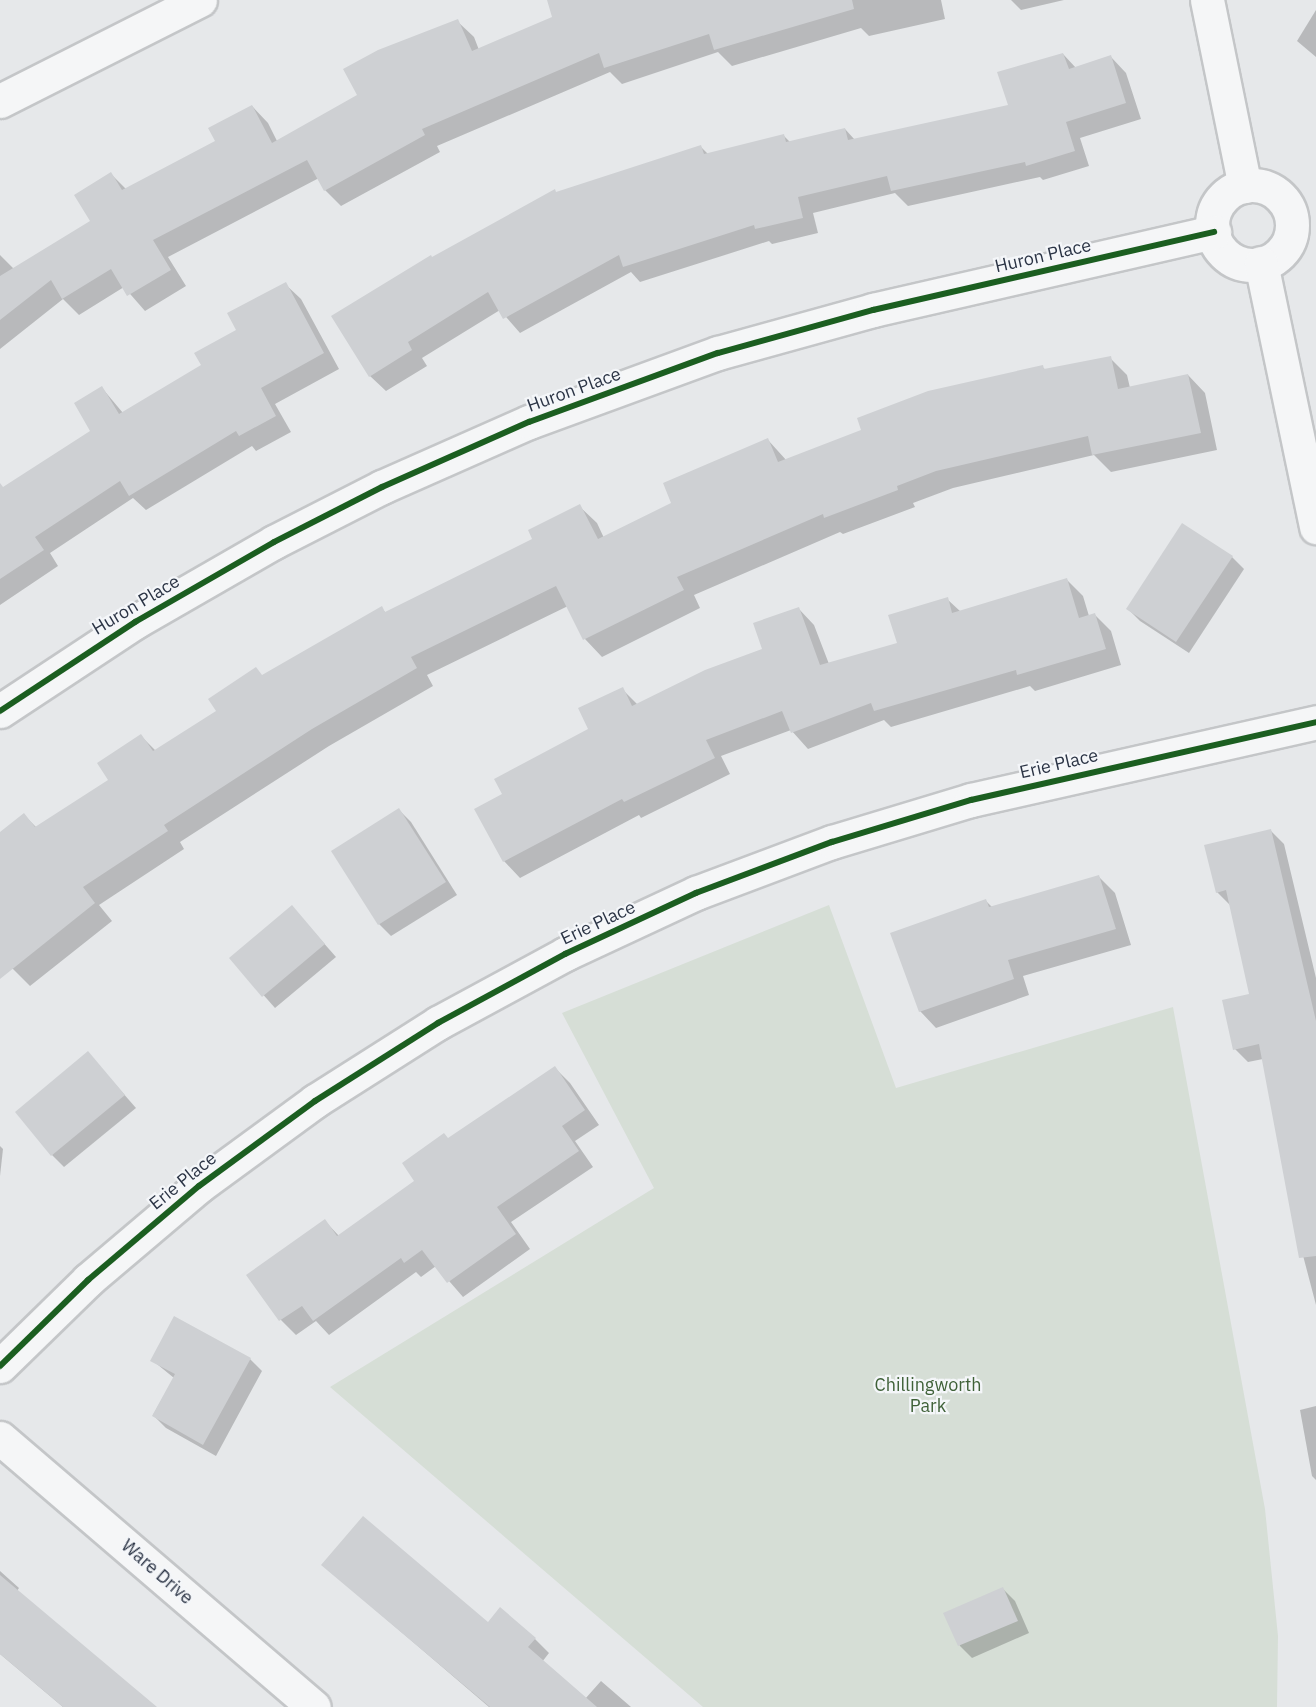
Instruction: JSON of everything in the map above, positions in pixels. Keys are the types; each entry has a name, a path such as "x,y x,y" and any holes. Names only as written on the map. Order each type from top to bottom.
{"street":[{"path":"0,101 200,0"},
{"path":"1207,0 1245,186"},
{"path":"1245,186 1265,187 1285,202 1304,212 1292,228 1289,242 1281,253 1261,263 1243,264 1230,258 1220,248 1214,232 1214,212 1220,200 1229,192 1245,186"},
{"name":"Huron Place","path":"0,711 135,622 274,542 382,488 529,422 718,353 873,310 1214,232"},
{"path":"1261,263 1316,527"},
{"name":"Erie Place","path":"0,1366 88,1280 199,1186 315,1101 438,1023 565,954 696,893 832,842 971,800 1316,722"},
{"name":"Ware Drive","path":"0,1438 314,1707"}],"green space":[{"name":"Chillingworth Park","path":"829,905 896,1088 1173,1007 1265,1509 1278,1636 1277,1707 703,1707 330,1387 654,1188 562,1013"}],"building":[{"path":"547,0 852,0 854,9 714,50 709,34 604,68 599,53 422,129 425,135 324,191 307,160 153,240 171,270 127,296 111,269 62,299 51,280 0,320 0,276 90,221 74,195 111,172 122,190 215,141 208,128 252,105 272,143 357,95 343,69 378,50 458,19 472,51 552,17"},
{"path":"1063,53 1069,69 1111,55 1126,103 1066,122 1075,151 1026,166 1025,162 891,191 887,176 798,197 803,218 755,229 754,225 623,267 619,255 503,319 488,292 408,342 412,350 369,377 331,316 431,255 432,257 555,189 556,192 701,145 704,154 784,134 786,142 845,128 848,140 1008,105 997,72"},
{"path":"286,282 324,353 261,388 276,416 239,436 236,431 129,496 120,481 35,537 44,550 0,579 0,483 3,487 90,431 74,403 102,386 119,414 201,365 194,353 236,330 227,313"},
{"path":"1111,356 1118,389 1188,374 1201,433 1092,455 1088,436 936,471 897,486 898,490 824,518 823,514 677,577 684,590 583,640 556,586 411,657 417,668 312,729 164,825 168,831 83,887 95,903 0,979 0,832 24,813 35,827 108,780 97,763 141,734 153,751 216,711 208,699 256,667 262,675 382,606 385,612 532,539 528,530 580,504 598,539 671,503 663,483 768,438 778,462 861,430 857,418 928,391 1043,365 1044,369"},
{"path":"1182,523 1233,556 1176,642 1126,609"},
{"path":"1067,578 1079,618 1095,613 1106,649 1017,675 1016,670 874,711 871,703 791,733 782,711 706,740 715,758 624,802 622,799 503,862 474,809 502,794 494,779 588,729 578,708 623,687 632,706 705,670 762,649 753,623 799,607 820,665 897,643 888,615 948,597 952,613"},
{"path":"399,808 446,882 378,925 331,851"},
{"path":"1271,829 1316,1021 1316,1256 1299,1258 1259,1044 1233,1050 1222,1000 1249,994 1226,890 1216,893 1204,845"},
{"path":"1099,875 1116,929 1008,960 1014,979 919,1012 890,933 986,899 989,907"},
{"path":"292,905 325,944 262,997 229,958"},
{"path":"88,1051 125,1095 51,1156 15,1112"},
{"path":"555,1066 585,1110 562,1126 579,1151 497,1207 516,1234 447,1283 422,1250 404,1263 401,1258 313,1321 302,1306 279,1321 246,1275 325,1219 337,1236 414,1181 402,1163 444,1133 448,1138"},
{"path":"174,1316 251,1358 203,1445 152,1416 175,1374 150,1361"},
{"path":"363,1516 488,1622 500,1607 536,1638 528,1647 597,1707 490,1707 321,1565"},
{"path":"0,1575 157,1707 63,1707 0,1654"},
{"path":"1003,1587 1018,1621 958,1646 943,1613"}],"cycle path":[{"path":"0,711 135,622 274,542 382,487 529,422 718,353 873,310 1214,232"},
{"path":"0,1366 88,1280 199,1186 315,1101 438,1023 565,954 696,893 832,842 971,800 1316,722"}]}
